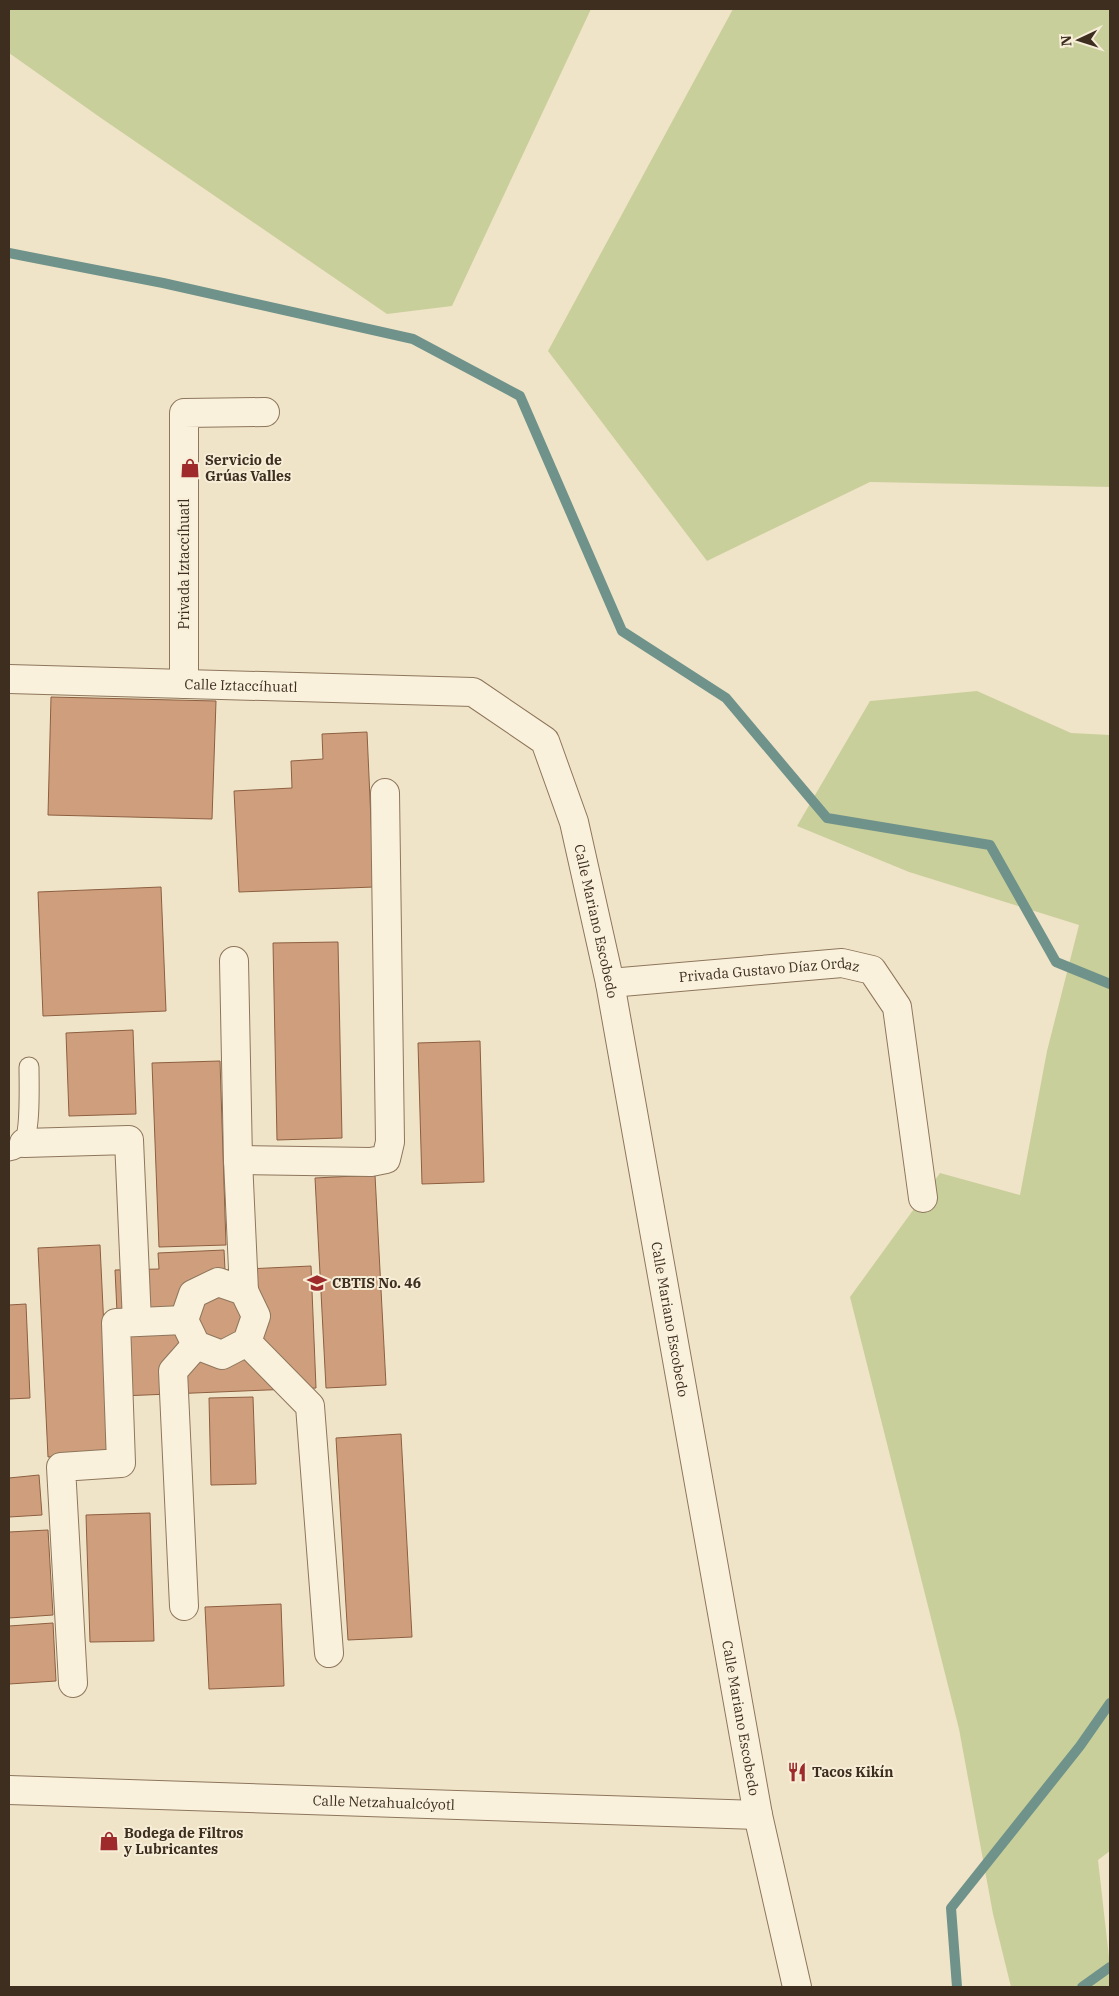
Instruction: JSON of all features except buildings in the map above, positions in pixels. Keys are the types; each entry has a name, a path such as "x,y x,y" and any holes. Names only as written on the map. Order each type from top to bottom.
{"street":[{"name":"Privada Iztaccíhuatl","path":"184,684 184,413 265,412"},
{"name":"Calle Iztaccíhuatl","path":"9,679 473,692"},
{"name":"Calle Mariano Escobedo","path":"473,692 545,741 574,822 610,983 758,1815 797,1987"},
{"path":"238,1160 371,1162 386,1159 390,1142 385,793"},
{"path":"234,961 238,1160 244,1291 256,1316 247,1342 222,1354 196,1345 184,1320 193,1294 218,1282 244,1291"},
{"name":"Privada Gustavo Díaz Ordaz","path":"610,983 842,963 872,970 897,1007 923,1198"},
{"path":"16,1147 130,1140 136,1322"},
{"path":"73,1683 60,1467 121,1463 116,1323 184,1320"},
{"path":"247,1342 310,1406 329,1653"},
{"path":"184,1606 173,1371 196,1345"},
{"name":"Calle Netzahualcóyotl","path":"9,1790 758,1815"}],"lane":[{"path":"16,1147 28,1129 29,1067"}],"green space":[{"path":"9,9 591,9 452,306 387,314 9,53"},
{"path":"733,9 1110,9 1110,487 870,482 707,561 548,351"},
{"path":"977,691 1071,733 1110,735 1110,1851 1098,1860 1110,1966 1110,1987 1011,1987 993,1914 959,1729 850,1297 940,1173 1020,1195 1047,1051 1079,925 909,872 797,826 870,701"}],"waterway":[{"path":"9,253 163,283 413,339 520,396 622,631 726,698 827,818 990,845 1056,962 1110,984"},
{"path":"957,1987 951,1908 1080,1746 1110,1703"},
{"path":"1082,1987 1110,1967"}],"place":[{"name":"Servicio de Grúas Valles","path":"190,468"},
{"name":"CBTIS No. 46","path":"317,1283"},
{"name":"Tacos Kikín","path":"797,1772"},
{"name":"Bodega de Filtros y Lubricantes","path":"109,1841"}]}
